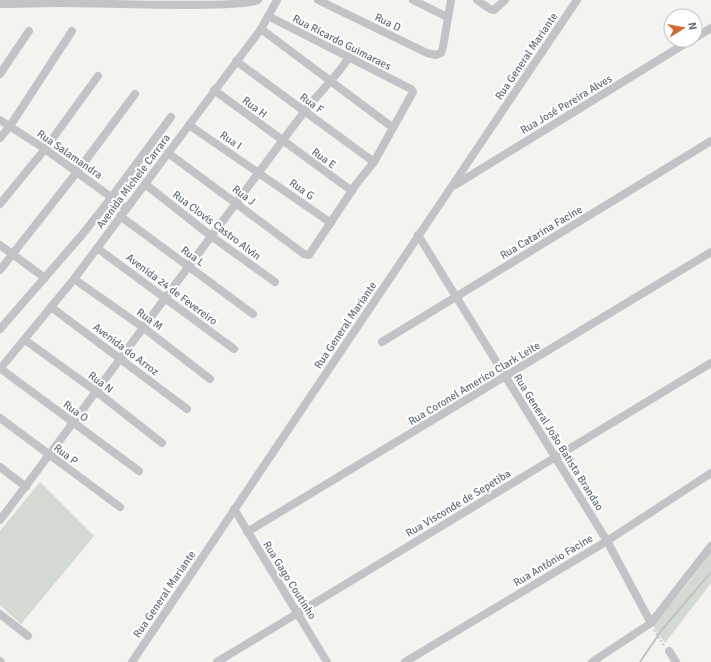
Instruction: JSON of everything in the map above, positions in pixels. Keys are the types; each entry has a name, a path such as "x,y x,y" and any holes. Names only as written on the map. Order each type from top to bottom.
{"street":[{"path":"0,4 62,1 251,3 258,0"},
{"name":"Avenida Michele Carrara","path":"0,369 74,279 236,61 260,28 277,0"},
{"name":"Rua D","path":"318,0 427,53 438,54 442,50 447,16"},
{"path":"413,0 447,16 451,0"},
{"path":"477,0 488,8 494,10 499,8 505,0"},
{"name":"Rua General Mariante","path":"132,662 418,235 453,186 576,0"},
{"name":"Rua Ricardo Guimaraes","path":"268,16 412,90 413,94 392,127"},
{"path":"260,28 392,127 374,162 352,191 331,223"},
{"path":"0,74 29,31"},
{"path":"0,138 10,126 72,31"},
{"name":"Rua José Pereira Alves","path":"453,186 679,48"},
{"path":"1,517 26,487 122,359 165,298 283,142 304,111 343,67 349,57"},
{"name":"Rua F","path":"236,61 374,162"},
{"path":"0,204 45,149 98,76"},
{"name":"Rua H","path":"214,90 283,142"},
{"path":"0,270 77,172 135,94"},
{"path":"0,329 82,236 171,117"},
{"name":"Rua Salamandra","path":"0,120 45,149 126,208"},
{"name":"Rua I","path":"189,125 260,172"},
{"name":"Rua Catarina Facine","path":"382,342 711,141"},
{"name":"Rua E","path":"283,142 352,191"},
{"name":"Rua J","path":"168,153 306,256 309,255 331,223"},
{"name":"Rua G","path":"260,172 331,223"},
{"name":"Rua Clovis Castro Alvin","path":"145,184 211,236 276,282"},
{"name":"Rua L","path":"120,216 190,266 253,314"},
{"name":"Rua General João Batista Brandao","path":"418,235 607,540 652,625"},
{"path":"0,245 45,278"},
{"name":"Avenida 24 de Fevereiro","path":"97,248 234,349"},
{"name":"Rua Coronel Americo Clark Leite","path":"247,532 711,252"},
{"name":"Rua M","path":"74,279 144,328 210,379"},
{"name":"Avenida do Arroz","path":"51,307 187,409"},
{"name":"Rua N","path":"25,340 97,392 162,443"},
{"name":"Rua Visconde de Sepetiba","path":"217,662 711,363"},
{"name":"Rua O","path":"0,369 139,471"},
{"name":"Rua P","path":"0,418 120,508"},
{"path":"0,467 26,487"},
{"name":"Rua Antônio Facine","path":"405,662 607,540 711,473"},
{"name":"Rua Gago Coutinho","path":"234,509 327,662"},
{"path":"592,662 652,625 711,546"},
{"path":"0,614 28,636"},
{"path":"666,649 676,662"}],"path":[{"path":"652,625 666,649"}],"shaded area":[{"path":"40,482 94,536 21,624 0,605 0,531"},
{"path":"711,552 711,570 658,634 653,625 686,586"},
{"path":"711,573 711,583 665,643 659,635 661,631"}],"waterway":[{"path":"640,662 661,631 711,572"}]}
